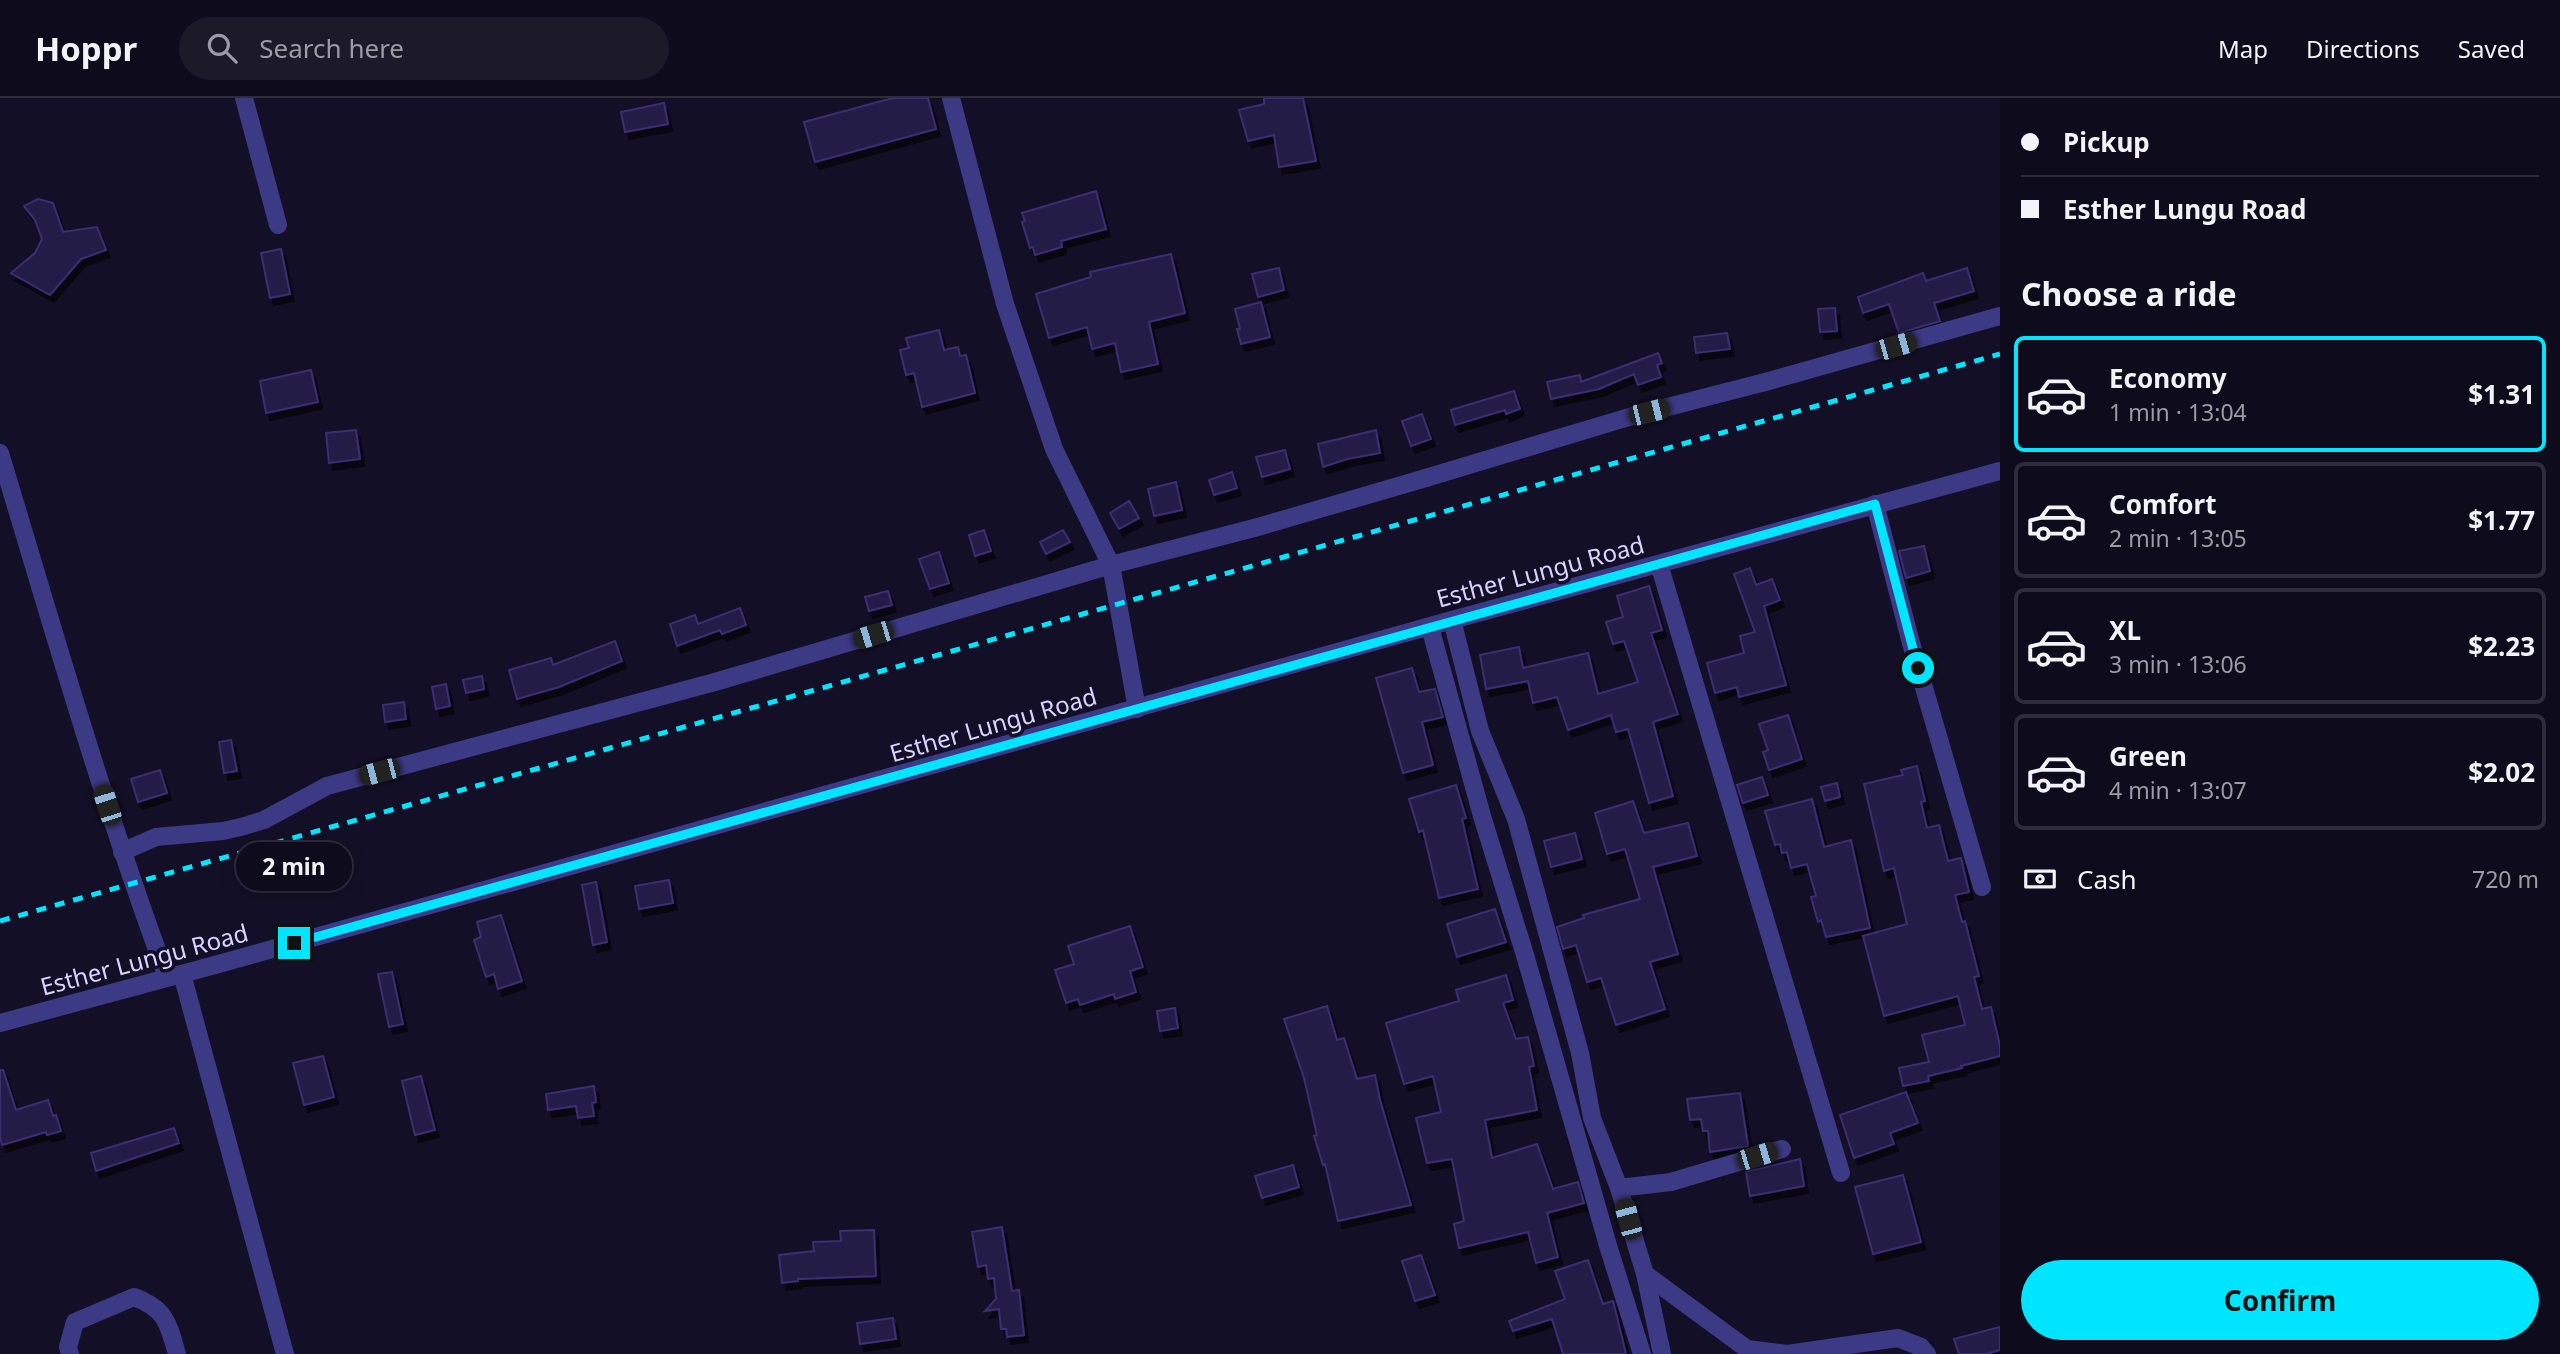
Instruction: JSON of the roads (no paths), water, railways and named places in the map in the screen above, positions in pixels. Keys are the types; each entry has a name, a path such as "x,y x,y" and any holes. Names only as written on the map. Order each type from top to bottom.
{"street":[{"path":"244,98 278,225"},
{"path":"951,98 1005,304 1054,449 1111,565 1137,709"},
{"path":"122,852 156,837 223,831 252,824 327,786 715,682 1111,565 1258,527 1629,417 2000,316"},
{"path":"0,453 122,852 174,975 285,1354"},
{"name":"Esther Lungu Road","path":"0,1023 1430,626 2000,471"},
{"path":"1875,504 1911,643 1982,887"},
{"path":"1659,564 1841,1173"},
{"path":"1452,620 1480,731 1516,819 1580,1054 1592,1118 1619,1188 1645,1274 1662,1354"},
{"path":"1430,626 1482,816 1642,1354"},
{"path":"1619,1188 1671,1182 1782,1149"},
{"path":"1645,1274 1745,1352 1787,1354 1898,1338 1921,1347 1927,1354"},
{"path":"70,1354 68,1347 75,1322 134,1297 154,1304 166,1322 177,1354"}],"railway":[{"path":"0,921 2000,354"}]}
